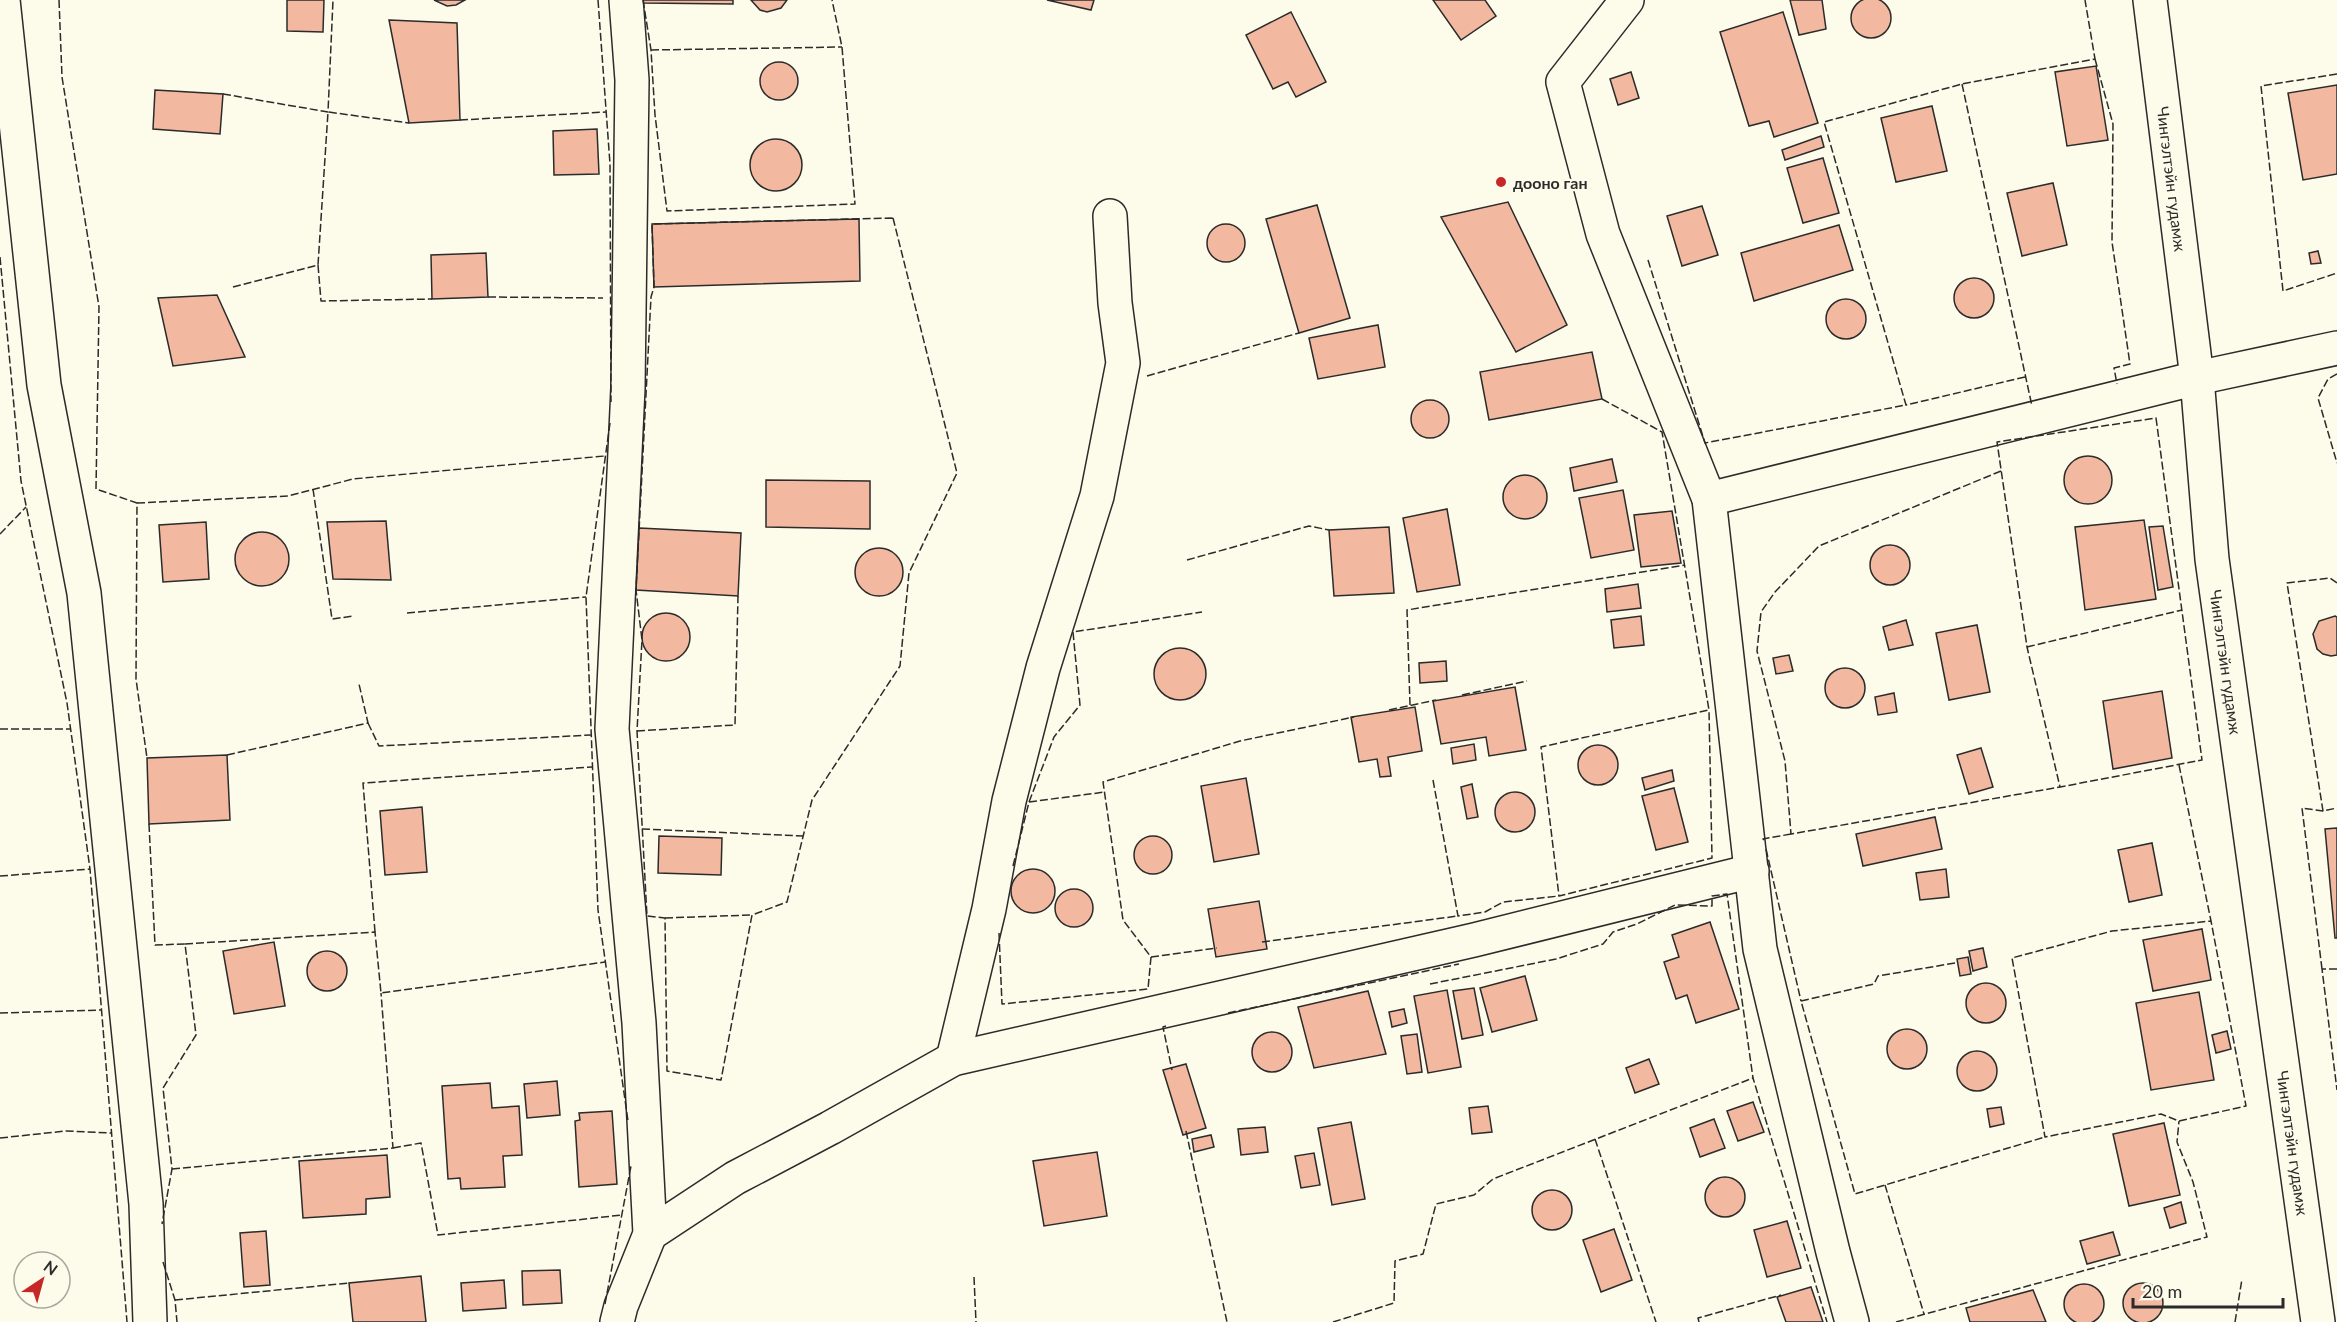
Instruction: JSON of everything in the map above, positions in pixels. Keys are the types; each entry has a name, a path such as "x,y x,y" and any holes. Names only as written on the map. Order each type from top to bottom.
{"street":[{"path":"3,0 44,385 84,592 146,1204 150,1322"},
{"path":"616,1322 650,1234 639,1023 612,729 628,388 632,80 626,0"},
{"path":"1627,0 1563,82 1603,234 1709,499 1760,949 1852,1322"},
{"name":"Чингэлтэйн гудамж","path":"2150,0 2197,378 2212,559 2318,1322"},
{"path":"953,1059 989,909 1009,801 1043,668 1097,496 1123,363 1115,303 1110,216"},
{"path":"1709,499 2197,378 2337,348"},
{"path":"650,1234 735,1178 953,1059 1474,940 1752,871"}],"building":[{"path":"1871,-2 1879,-1 1885,4 1890,10 1890,26 1885,32 1879,37 1871,38 1863,37 1857,32 1852,26 1851,18 1852,10 1857,4 1863,-1"},
{"path":"287,0 324,0 323,32 287,31"},
{"path":"434,0 465,0 456,5 447,6"},
{"path":"643,0 733,0 733,4 643,3"},
{"path":"751,0 787,0 781,8 767,12 760,10"},
{"path":"1047,0 1094,0 1091,10"},
{"path":"1433,0 1485,0 1496,16 1461,40"},
{"path":"1790,0 1822,0 1826,29 1799,35"},
{"path":"1291,12 1326,82 1296,97 1288,82 1273,89 1246,35"},
{"path":"1783,12 1818,123 1774,137 1769,121 1749,126 1720,32"},
{"path":"389,20 457,23 460,120 409,123"},
{"path":"779,62 793,67 798,81 793,95 779,100 765,95 760,81 765,67"},
{"path":"2096,66 2108,140 2067,146 2055,72"},
{"path":"1631,72 1639,98 1618,105 1610,79"},
{"path":"2337,85 2337,174 2303,180 2288,93"},
{"path":"155,90 223,94 220,134 153,129"},
{"path":"1932,106 1947,171 1896,182 1881,118"},
{"path":"597,129 599,174 554,175 553,131"},
{"path":"1821,136 1824,147 1785,160 1782,150"},
{"path":"771,139 781,139 791,143 798,150 802,165 798,180 791,187 781,191 771,191 761,187 754,180 750,170 750,160 754,150 761,143"},
{"path":"1823,158 1839,213 1803,223 1787,168"},
{"path":"2053,183 2067,245 2022,256 2007,193"},
{"path":"1508,202 1567,325 1516,352 1441,217"},
{"path":"1317,205 1350,318 1299,333 1266,219"},
{"path":"1702,206 1718,255 1682,266 1667,216"},
{"path":"859,219 860,281 654,287 652,224"},
{"path":"1226,224 1240,229 1245,243 1240,257 1226,262 1212,257 1207,243 1212,229"},
{"path":"1839,225 1853,270 1754,301 1741,253"},
{"path":"2318,251 2321,263 2311,264 2309,253"},
{"path":"486,253 488,297 432,299 431,255"},
{"path":"1974,278 1982,279 1988,284 1993,290 1993,306 1988,312 1982,317 1974,318 1966,317 1960,312 1955,306 1954,298 1955,290 1960,284 1966,279"},
{"path":"217,295 245,357 173,366 158,298"},
{"path":"1846,299 1860,305 1866,319 1860,333 1846,339 1832,333 1826,319 1832,305"},
{"path":"1378,325 1385,367 1318,379 1309,338"},
{"path":"1592,352 1602,399 1489,420 1480,372"},
{"path":"1430,400 1444,405 1449,419 1444,433 1430,438 1416,433 1411,419 1416,405"},
{"path":"2083,456 2093,456 2105,463 2112,475 2112,485 2105,497 2093,504 2083,504 2068,493 2064,485 2064,475 2075,460"},
{"path":"1612,459 1617,482 1574,491 1570,468"},
{"path":"1525,475 1540,482 1547,497 1540,512 1525,519 1510,512 1503,497 1510,482"},
{"path":"766,480 870,481 870,529 766,527"},
{"path":"1623,490 1634,550 1591,558 1579,498"},
{"path":"1447,509 1460,585 1417,592 1403,518"},
{"path":"1672,511 1681,563 1641,567 1634,515"},
{"path":"2144,520 2156,599 2085,610 2075,527"},
{"path":"386,521 391,580 333,579 327,522"},
{"path":"206,522 209,579 163,582 159,525"},
{"path":"2163,526 2173,587 2158,590 2149,527"},
{"path":"1389,527 1394,593 1334,596 1329,530"},
{"path":"639,528 741,533 738,596 636,590"},
{"path":"262,532 272,534 281,540 287,549 289,559 287,569 281,578 272,584 262,586 252,584 243,578 237,569 235,559 237,549 243,540 252,534"},
{"path":"1890,545 1904,551 1910,565 1904,579 1890,585 1876,579 1870,565 1876,551"},
{"path":"874,548 884,548 896,555 903,567 903,577 896,589 884,596 874,596 859,585 855,577 855,567 866,552"},
{"path":"1638,584 1641,608 1607,612 1605,589"},
{"path":"666,613 683,620 690,637 683,654 666,661 649,654 642,637 649,620"},
{"path":"1641,616 1644,645 1614,648 1611,620"},
{"path":"2337,617 2337,655 2331,656 2317,649 2313,634 2319,621"},
{"path":"1906,620 1913,645 1889,650 1883,627"},
{"path":"1977,625 1990,692 1949,700 1936,633"},
{"path":"1175,648 1185,648 1199,655 1206,674 1199,693 1185,700 1175,700 1165,696 1158,689 1154,679 1154,669 1158,659 1165,652"},
{"path":"1789,655 1793,671 1776,674 1773,658"},
{"path":"1446,661 1447,681 1420,683 1419,663"},
{"path":"1845,668 1859,674 1865,688 1859,702 1845,708 1831,702 1825,688 1831,674"},
{"path":"1515,687 1526,750 1489,756 1486,737 1441,744 1433,701"},
{"path":"2162,691 2172,758 2113,769 2103,701"},
{"path":"1894,693 1897,712 1878,715 1875,697"},
{"path":"1415,707 1422,751 1388,757 1391,776 1380,777 1377,759 1359,762 1351,717"},
{"path":"1474,744 1476,760 1453,764 1451,748"},
{"path":"1598,745 1612,751 1618,765 1612,779 1598,785 1584,779 1578,765 1584,751"},
{"path":"1981,748 1993,787 1969,794 1957,755"},
{"path":"227,755 230,820 149,824 147,758"},
{"path":"1672,770 1674,781 1645,790 1642,778"},
{"path":"1246,778 1259,854 1214,862 1201,786"},
{"path":"1472,784 1478,817 1467,819 1461,787"},
{"path":"1674,788 1688,842 1656,850 1642,796"},
{"path":"1515,792 1529,798 1535,812 1529,826 1515,832 1501,826 1495,812 1501,798"},
{"path":"422,807 427,872 385,875 380,811"},
{"path":"1935,817 1942,849 1863,866 1856,834"},
{"path":"2337,828 2337,938 2335,938 2325,829"},
{"path":"659,836 722,838 721,875 658,873"},
{"path":"1153,836 1167,841 1172,855 1167,869 1153,874 1139,869 1134,855 1139,841"},
{"path":"2152,843 2162,895 2129,902 2118,850"},
{"path":"1033,869 1048,876 1055,891 1048,906 1033,913 1018,906 1011,891 1018,876"},
{"path":"1946,869 1949,897 1920,900 1916,873"},
{"path":"1074,889 1088,894 1093,908 1088,922 1074,927 1060,922 1055,908 1060,894"},
{"path":"1259,901 1267,949 1216,957 1208,909"},
{"path":"1710,922 1739,1009 1696,1023 1687,995 1676,999 1664,962 1679,957 1672,935"},
{"path":"2202,929 2211,980 2153,991 2143,940"},
{"path":"274,942 285,1006 234,1014 223,951"},
{"path":"1983,948 1987,967 1973,971 1969,951"},
{"path":"327,951 341,957 347,971 341,985 327,991 313,985 307,971 313,957"},
{"path":"1968,957 1971,974 1960,976 1957,959"},
{"path":"1525,976 1537,1020 1492,1032 1480,988"},
{"path":"1986,983 2000,989 2006,1003 2000,1017 1986,1023 1972,1017 1966,1003 1972,989"},
{"path":"1474,988 1483,1035 1462,1039 1453,991"},
{"path":"1447,990 1461,1067 1428,1073 1414,996"},
{"path":"1368,991 1386,1054 1314,1068 1298,1007"},
{"path":"2199,992 2214,1080 2151,1090 2136,1003"},
{"path":"1404,1009 1407,1023 1392,1027 1389,1012"},
{"path":"1907,1029 1921,1035 1927,1049 1921,1063 1907,1069 1893,1063 1887,1049 1893,1035"},
{"path":"2227,1031 2231,1049 2216,1053 2212,1035"},
{"path":"1272,1032 1286,1038 1292,1052 1286,1066 1272,1072 1258,1066 1252,1052 1258,1038"},
{"path":"1417,1034 1422,1072 1407,1074 1401,1036"},
{"path":"1977,1051 1991,1057 1997,1071 1991,1085 1977,1091 1963,1085 1957,1071 1963,1057"},
{"path":"1649,1059 1659,1084 1635,1093 1626,1068"},
{"path":"1186,1064 1206,1128 1183,1135 1163,1070"},
{"path":"557,1081 560,1115 527,1118 524,1084"},
{"path":"490,1083 492,1108 519,1106 522,1155 503,1156 505,1187 461,1189 460,1178 448,1179 442,1086"},
{"path":"1753,1102 1764,1132 1738,1141 1727,1111"},
{"path":"1488,1106 1492,1132 1472,1134 1469,1108"},
{"path":"2001,1107 2004,1124 1990,1127 1987,1109"},
{"path":"612,1111 617,1184 579,1187 575,1121 580,1120 579,1113"},
{"path":"1714,1119 1725,1148 1700,1157 1690,1128"},
{"path":"1351,1122 1365,1199 1332,1205 1318,1128"},
{"path":"2164,1123 2180,1195 2129,1206 2113,1134"},
{"path":"1265,1127 1268,1152 1241,1155 1238,1129"},
{"path":"1211,1135 1214,1147 1194,1152 1192,1139"},
{"path":"1097,1152 1107,1216 1044,1226 1033,1161"},
{"path":"1314,1153 1320,1185 1301,1188 1295,1156"},
{"path":"387,1155 390,1197 366,1199 366,1214 303,1218 299,1161"},
{"path":"1725,1177 1739,1183 1745,1197 1739,1211 1725,1217 1711,1211 1705,1197 1711,1183"},
{"path":"1552,1190 1566,1196 1572,1210 1566,1224 1552,1230 1538,1224 1532,1210 1538,1196"},
{"path":"2181,1202 2186,1223 2170,1228 2164,1208"},
{"path":"1787,1221 1801,1268 1767,1277 1754,1230"},
{"path":"1614,1229 1632,1280 1601,1292 1583,1240"},
{"path":"266,1231 270,1285 244,1287 240,1233"},
{"path":"2113,1232 2120,1255 2087,1264 2080,1241"},
{"path":"560,1270 562,1303 523,1305 522,1271"},
{"path":"421,1276 426,1322 353,1322 349,1283"},
{"path":"504,1280 506,1308 463,1311 461,1283"},
{"path":"2143,1283 2157,1289 2163,1303 2157,1317 2143,1323 2129,1317 2123,1303 2129,1289"},
{"path":"2084,1284 2098,1290 2104,1304 2098,1318 2084,1324 2070,1318 2064,1304 2070,1290"},
{"path":"1811,1287 1823,1322 1786,1322 1777,1297"},
{"path":"2033,1290 2046,1322 1970,1322 1966,1308"}],"fence":[{"path":"59,0 62,77 99,307 96,489 137,503 136,679 147,758"},
{"path":"223,94 328,112 333,0"},
{"path":"598,0 610,164 611,402"},
{"path":"643,0 651,50 655,115 667,211 855,204 842,47 832,0"},
{"path":"2025,377 1906,405 1824,122 1962,84 2095,59 2085,0"},
{"path":"651,50 842,47"},
{"path":"2095,59 2113,124 2112,242 2130,364 2114,368 2117,384"},
{"path":"2337,74 2261,86 2283,291 2337,273"},
{"path":"1962,84 2032,406"},
{"path":"233,287 318,265 328,112 409,123"},
{"path":"460,120 606,112"},
{"path":"893,218 957,473 909,573 900,666 812,800 787,902 752,915 721,1080 667,1071 665,918 647,916 637,731 642,640 636,590 651,297 654,287 652,224 893,218"},
{"path":"0,257 21,481 67,703 90,869 127,1322"},
{"path":"1648,260 1705,443 1906,405"},
{"path":"318,265 321,301 432,299"},
{"path":"488,297 603,298"},
{"path":"1147,376 1299,333"},
{"path":"2337,374 2328,379 2318,398 2337,463"},
{"path":"1602,399 1662,432 1709,710 1541,747 1559,896 1712,858 1709,710"},
{"path":"2156,418 2202,760 2060,787 2027,647 1997,442 2156,418"},
{"path":"610,423 586,597 598,910 628,1121"},
{"path":"137,503 288,496 353,479 605,456"},
{"path":"2001,471 1819,546 1775,592 1761,612 1757,651 1785,761 1791,834 2060,787"},
{"path":"313,489 332,619 354,616"},
{"path":"0,534 26,507"},
{"path":"1187,560 1309,526 1329,530"},
{"path":"1410,705 1407,610 1685,565"},
{"path":"2337,583 2330,578 2287,583 2323,811 2337,808"},
{"path":"637,731 735,725 738,596"},
{"path":"407,613 586,597"},
{"path":"2027,647 2182,610"},
{"path":"1013,866 1029,802 1054,737 1080,705 1073,632 1202,612"},
{"path":"1462,695 1527,681"},
{"path":"227,755 368,723 359,684"},
{"path":"1389,710 1436,700"},
{"path":"999,933 1002,1004 1148,989 1151,957 1123,920 1103,782 1240,741 1354,717"},
{"path":"368,723 379,746 591,735"},
{"path":"0,729 71,729"},
{"path":"2179,765 2211,921 2112,931 2012,958 2045,1137 2161,1114 2179,1121 2246,1106 2211,921"},
{"path":"375,932 363,783 592,767"},
{"path":"1433,780 1458,916 1485,912 1503,902 1559,896"},
{"path":"1029,802 1105,792"},
{"path":"2322,969 2302,808 2323,811"},
{"path":"149,824 155,945 185,944 196,1035 163,1088 172,1169 162,1224"},
{"path":"642,829 803,836"},
{"path":"1764,840 1791,834"},
{"path":"1766,849 1801,1001"},
{"path":"0,876 90,869"},
{"path":"1430,984 1556,959 1603,944 1613,932 1637,924 1675,905 1712,906 1712,896 1727,894 1753,1078 1827,1322"},
{"path":"665,918 752,915"},
{"path":"1262,942 1458,916"},
{"path":"185,944 375,932 381,993 605,962"},
{"path":"1151,957 1217,948"},
{"path":"1955,963 1878,976 1874,984 1801,1001 1855,1194 2045,1137"},
{"path":"1228,1013 1459,964"},
{"path":"2337,969 2322,969 2337,1090"},
{"path":"172,1169 393,1148 381,993"},
{"path":"0,1013 102,1010"},
{"path":"1166,1026 1163,1027 1172,1070"},
{"path":"1333,1322 1394,1303 1395,1261 1423,1254 1436,1204 1474,1195 1493,1179 1753,1078"},
{"path":"1896,1322 2207,1237 2193,1182 2177,1142 2179,1121"},
{"path":"0,1138 66,1131 112,1133"},
{"path":"1186,1131 1227,1322"},
{"path":"1595,1139 1656,1322"},
{"path":"393,1148 421,1143 438,1235 622,1215"},
{"path":"605,1304 631,1166"},
{"path":"1885,1185 1924,1314"},
{"path":"163,1262 175,1300 177,1322"},
{"path":"974,1277 976,1322"},
{"path":"2235,1322 2242,1279"},
{"path":"175,1300 349,1283"},
{"path":"1699,1322 1698,1318 1781,1295"}],"place":[{"name":"дооно ган","path":"1501,182"}]}
